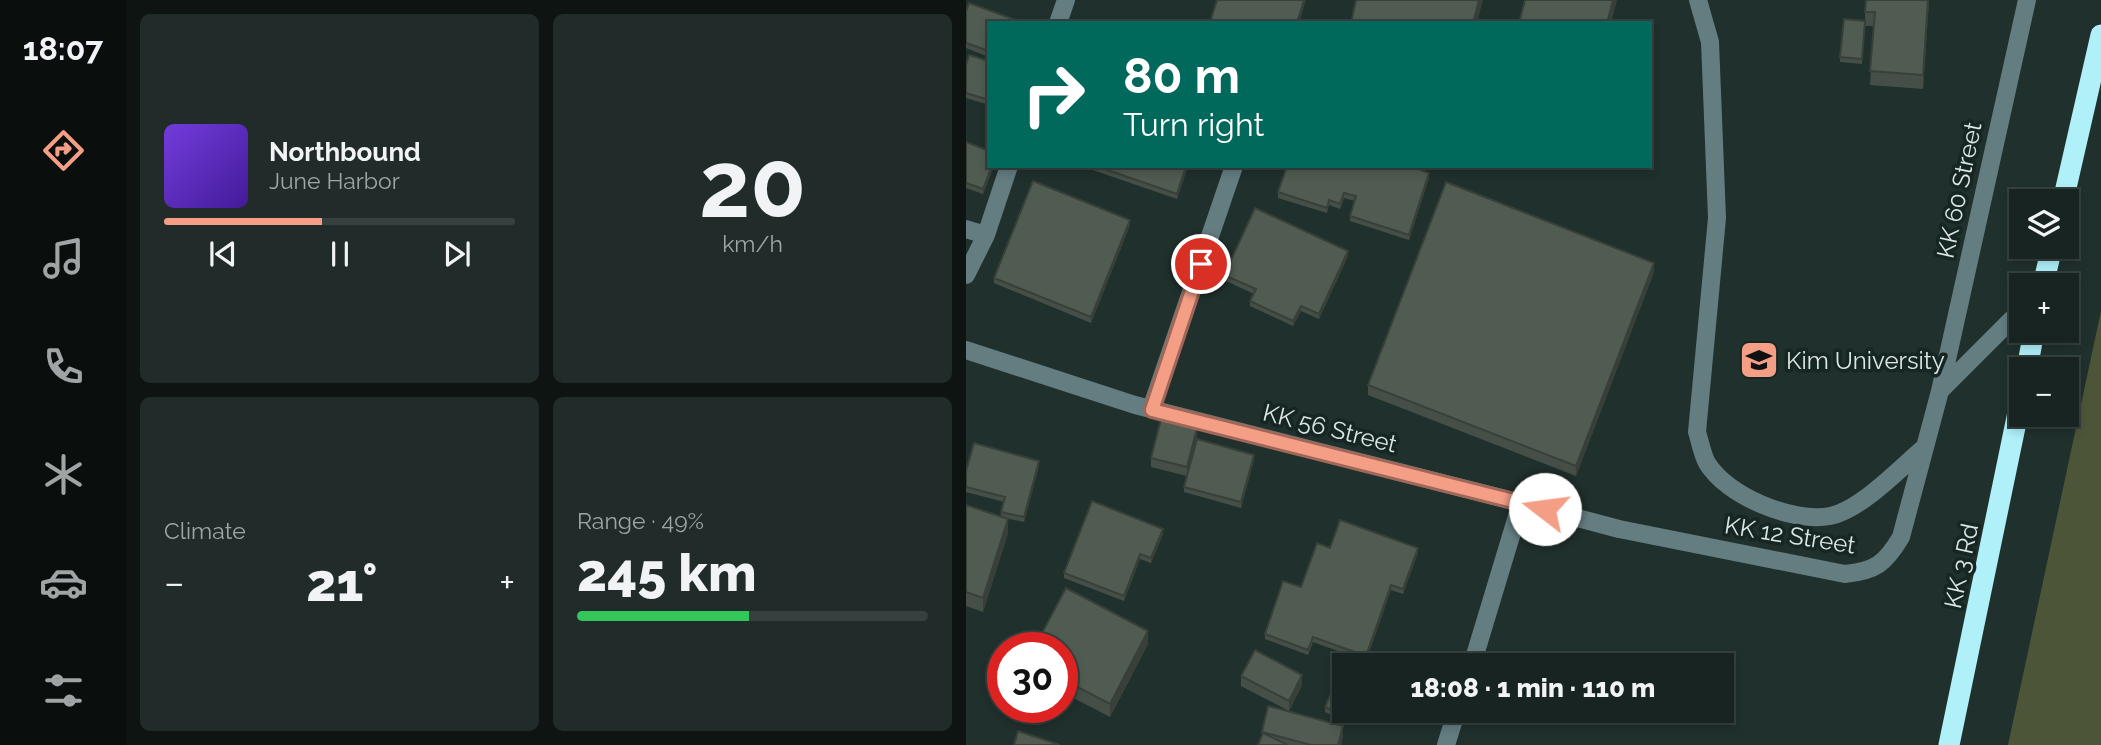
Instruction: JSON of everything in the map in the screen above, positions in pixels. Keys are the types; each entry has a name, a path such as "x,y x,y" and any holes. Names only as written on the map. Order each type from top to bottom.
{"highway":[{"path":"2066,189 2101,36"},
{"name":"KK 3 Rd","path":"1949,745 2015,427"}],"street":[{"path":"1059,21 1066,0"},
{"path":"1698,0 1710,42 1717,218 1697,432 1707,463 1738,492 1769,508 1801,516 1831,516 1857,503 1925,447"},
{"name":"KK 60 Street","path":"1940,391 2027,0"},
{"path":"966,275 986,235 1008,168"},
{"path":"1152,410 1233,168"},
{"path":"966,229 986,235"},
{"path":"1940,391 2009,322"},
{"name":"KK 56 Street","path":"966,350 1152,410 1521,503"},
{"name":"KK 12 Street","path":"1521,503 1619,529 1845,574 1868,572 1890,556 1901,537 1940,391"},
{"path":"1476,653 1497,591 1521,503"},
{"path":"1446,745 1453,723"}],"green space":[{"path":"2101,311 2101,745 2008,745 2076,427 2079,427 2079,414"}],"building":[{"path":"1217,0 1304,0 1298,21 1211,19"},
{"path":"1356,0 1479,0 1474,21 1351,21"},
{"path":"1525,0 1613,0 1608,21 1520,21"},
{"path":"1866,0 1928,0 1923,75 1870,71 1875,12 1865,12"},
{"path":"969,3 1018,21 987,21 987,50 966,43 966,11"},
{"path":"1844,19 1865,21 1862,59 1840,57"},
{"path":"969,55 987,60 987,99 966,93 966,65"},
{"path":"966,142 987,150 987,168 991,168 983,189 966,183"},
{"path":"1102,168 1185,168 1177,194"},
{"path":"1286,168 1416,168 1429,173 1409,235 1350,216 1356,196 1344,193 1340,204 1329,200 1327,208 1278,192"},
{"path":"1033,181 1130,220 1091,317 994,278"},
{"path":"1446,182 1654,263 1576,466 1368,385"},
{"path":"1255,208 1348,251 1319,314 1301,306 1293,321 1250,301 1256,289 1224,275"},
{"path":"1161,419 1197,428 1187,467 1151,458"},
{"path":"1197,439 1254,455 1241,502 1184,487"},
{"path":"974,443 1039,461 1024,517 1001,512 1005,497 966,487 966,471"},
{"path":"1092,501 1163,529 1151,558 1140,554 1124,596 1064,573"},
{"path":"966,505 1008,519 983,598 966,592"},
{"path":"1340,520 1418,548 1403,589 1391,585 1367,653 1358,653 1313,637 1308,650 1265,634 1283,581 1301,587 1317,543 1330,548"},
{"path":"1066,588 1148,631 1110,704 1078,687 1078,632 1043,632"},
{"path":"1255,650 1302,675 1289,701 1241,676"},
{"path":"1332,691 1332,710 1325,707"},
{"path":"1268,706 1343,726 1338,745 1311,745 1262,732"},
{"path":"1018,731 1060,745 1014,745"},
{"path":"1263,733 1288,745 1258,745"}],"place":[{"name":"Kim University","path":"1759,360"}],"route":[{"path":"1201,264 1152,410 1545,509"}]}
